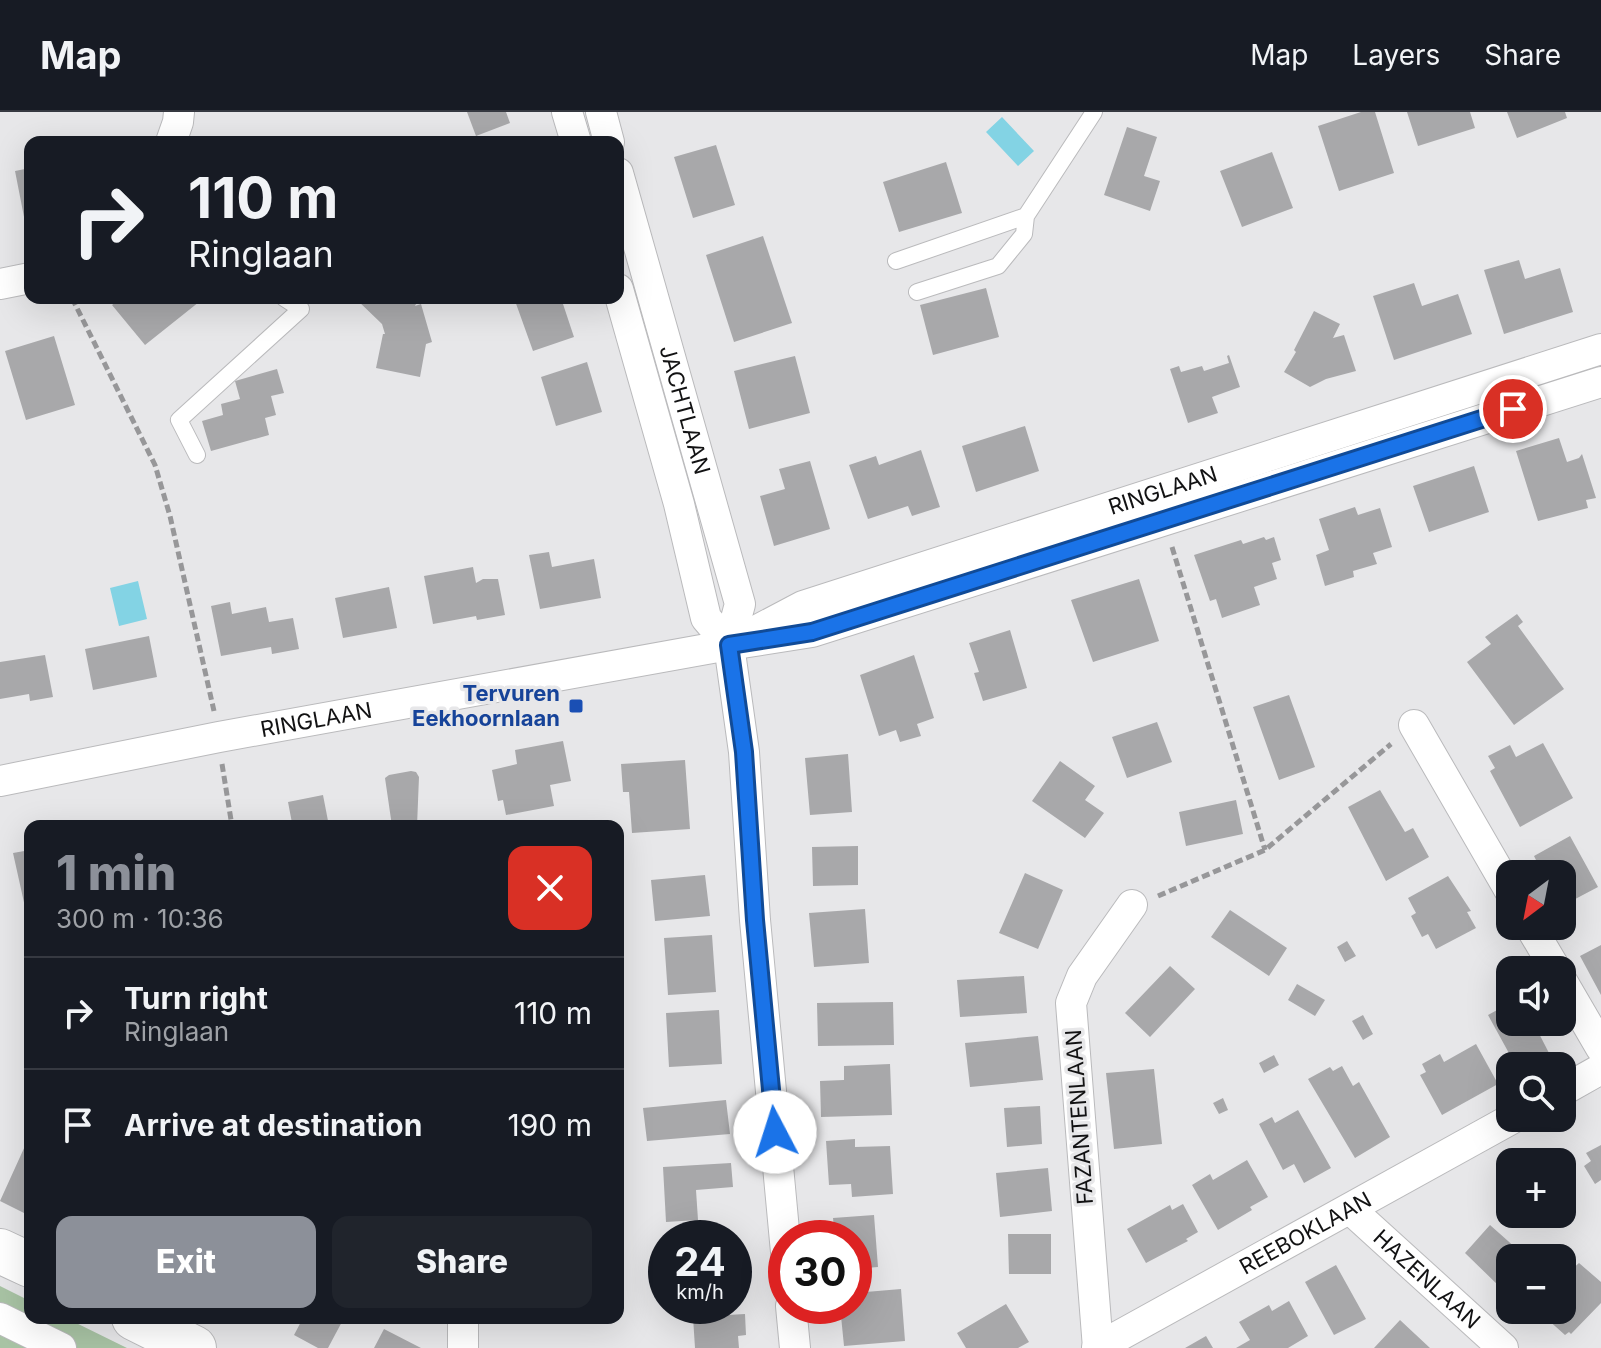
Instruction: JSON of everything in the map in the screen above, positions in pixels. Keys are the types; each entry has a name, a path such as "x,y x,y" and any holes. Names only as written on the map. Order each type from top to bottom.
{"street":[{"path":"173,136 179,112"},
{"path":"567,112 574,136"},
{"path":"601,112 607,136"},
{"name":"JACHTLAAN","path":"624,194 740,604 729,645 744,752 755,920 783,1220"},
{"path":"0,284 24,279"},
{"name":"JACHTLAAN","path":"622,304 679,504 706,618 729,645"},
{"name":"RINGLAAN","path":"729,645 803,606 1601,349"},
{"name":"RINGLAAN","path":"0,781 219,737 812,632 1601,382"},
{"path":"1414,725 1496,867"},
{"name":"FAZANTENLAAN","path":"1097,1348 1071,1003 1082,976 1132,905"},
{"path":"1576,1005 1601,1048"},
{"path":"1576,1083 1601,1069"},
{"name":"REEBOKLAAN","path":"1097,1348 1496,1127"},
{"name":"HAZENLAAN","path":"1350,1209 1503,1348"},
{"path":"0,1251 24,1262"},
{"path":"0,1318 61,1348"},
{"path":"146,1324 194,1348"},
{"path":"463,1324 463,1348"},
{"path":"793,1324 795,1348"}],"lane":[{"path":"917,292 998,266 1024,234 1026,216 1094,112"},
{"path":"896,261 1026,216"},
{"path":"197,455 179,420 301,309 293,304"}],"path":[{"path":"75,304 155,465 170,516 219,737 231,820"},
{"path":"1164,521 1265,850"},
{"path":"1132,905 1193,883 1265,850 1414,725"}],"green space":[{"path":"0,1286 24,1298 24,1324 78,1324 127,1348 0,1348"}],"water":[{"path":"1002,117 1034,151 1018,166 986,132"},
{"path":"138,581 147,619 119,626 110,588"}],"building":[{"path":"467,112 506,112 510,123 476,136"},
{"path":"1361,112 1375,112 1394,173 1339,191 1318,126"},
{"path":"1407,112 1470,112 1475,128 1418,146"},
{"path":"1507,112 1565,112 1567,118 1517,138"},
{"path":"1127,127 1157,137 1144,176 1160,181 1150,211 1104,195"},
{"path":"716,145 735,205 693,218 674,157"},
{"path":"1272,152 1293,208 1242,227 1220,171"},
{"path":"946,162 962,213 899,232 883,182"},
{"path":"24,169 24,217 15,171"},
{"path":"763,236 792,323 734,342 706,255"},
{"path":"1519,260 1525,279 1560,268 1573,312 1504,334 1484,270"},
{"path":"1414,283 1422,306 1458,294 1472,334 1394,360 1373,296"},
{"path":"986,288 999,337 933,355 920,305"},
{"path":"113,304 196,304 145,345"},
{"path":"361,304 421,304 432,342 426,344 420,377 376,368 385,334 382,324"},
{"path":"516,304 563,304 574,337 533,351"},
{"path":"1314,311 1340,324 1333,338 1344,335 1356,371 1310,387 1284,372"},
{"path":"54,336 75,405 26,420 5,351"},
{"path":"1229,355 1240,387 1212,397 1218,413 1188,423 1170,369 1179,366 1181,372 1202,366 1204,371 1229,363"},
{"path":"795,356 810,413 749,429 734,371"},
{"path":"587,362 602,412 556,426 541,377"},
{"path":"277,369 284,393 271,396 276,415 265,418 269,435 211,451 202,421 223,415 221,404 240,399 235,381"},
{"path":"1025,426 1039,471 976,492 962,446"},
{"path":"1559,438 1567,462 1582,454 1596,498 1586,500 1588,508 1538,521 1516,451"},
{"path":"921,450 940,507 912,516 908,506 868,519 849,465 876,456 879,465"},
{"path":"810,461 830,529 774,546 760,496 785,489 779,469"},
{"path":"1474,466 1489,512 1429,532 1413,486"},
{"path":"1355,507 1358,515 1380,508 1392,547 1373,553 1377,564 1353,571 1354,577 1325,586 1316,555 1329,550 1319,519"},
{"path":"1264,537 1266,540 1274,537 1281,560 1272,563 1277,579 1254,587 1260,605 1222,618 1216,599 1210,601 1194,555 1241,540 1243,544"},
{"path":"549,552 552,567 594,559 601,598 540,609 529,555"},
{"path":"473,567 476,583 483,579 498,579 505,615 477,620 476,616 433,624 424,576"},
{"path":"1139,579 1159,641 1093,662 1071,600"},
{"path":"389,587 397,628 343,638 335,598"},
{"path":"230,602 232,614 266,607 269,622 293,618 299,649 272,654 271,647 221,656 211,606"},
{"path":"1517,614 1523,622 1518,626 1564,689 1514,725 1467,662 1491,644 1485,637"},
{"path":"1010,630 1027,688 983,701 974,673 979,672 969,643"},
{"path":"149,636 157,677 93,690 85,649"},
{"path":"45,655 53,697 30,701 29,694 0,699 0,662"},
{"path":"914,655 934,718 917,724 921,736 900,742 896,730 879,736 860,675"},
{"path":"1289,695 1315,767 1279,780 1253,707"},
{"path":"1157,722 1172,762 1127,778 1112,737"},
{"path":"563,741 571,781 550,785 554,806 506,815 503,800 498,801 492,770 517,764 515,750"},
{"path":"1543,743 1573,798 1520,827 1490,771 1495,768 1488,756 1510,745 1516,757"},
{"path":"848,754 852,812 810,815 805,758"},
{"path":"685,760 690,829 632,833 629,792 623,792 621,764"},
{"path":"1060,761 1095,786 1085,800 1104,813 1085,838 1032,801"},
{"path":"416,772 419,777 417,820 391,820 385,778"},
{"path":"1380,790 1405,832 1413,828 1429,857 1386,881 1348,807"},
{"path":"323,795 328,820 291,820 288,802"},
{"path":"1236,800 1243,834 1186,846 1179,812"},
{"path":"1570,836 1598,887 1576,899 1576,860 1536,860 1534,856"},
{"path":"858,846 858,885 813,886 812,847"},
{"path":"24,851 24,902 13,853"},
{"path":"1025,873 1063,890 1038,949 999,933"},
{"path":"705,875 710,916 655,921 651,880"},
{"path":"1448,876 1471,911 1467,912 1476,928 1436,949 1428,934 1422,937 1411,916 1416,913 1408,898"},
{"path":"865,909 869,963 814,967 809,913"},
{"path":"1230,910 1287,948 1269,976 1211,937"},
{"path":"712,935 716,992 668,995 664,938"},
{"path":"1347,941 1356,956 1345,962 1337,947"},
{"path":"1601,945 1601,995 1580,956"},
{"path":"1170,966 1195,989 1150,1037 1125,1013"},
{"path":"1024,976 1027,1013 960,1017 957,980"},
{"path":"1297,984 1325,1000 1315,1016 1288,1000"},
{"path":"893,1002 894,1045 818,1046 817,1003"},
{"path":"719,1010 722,1064 669,1067 666,1013"},
{"path":"1496,1011 1496,1030 1488,1015"},
{"path":"1363,1015 1373,1034 1363,1040 1352,1021"},
{"path":"1038,1036 1043,1080 970,1087 965,1043"},
{"path":"1500,1036 1540,1036 1548,1052 1508,1052"},
{"path":"1476,1044 1496,1085 1442,1115 1420,1075 1426,1072 1422,1064 1440,1054 1444,1062"},
{"path":"1274,1055 1279,1065 1264,1073 1259,1063"},
{"path":"890,1064 892,1115 821,1117 820,1081 844,1080 844,1066"},
{"path":"1342,1066 1353,1086 1359,1082 1390,1137 1355,1158 1308,1079 1330,1067 1333,1071"},
{"path":"1154,1069 1162,1144 1114,1149 1106,1073"},
{"path":"1223,1098 1228,1110 1219,1114 1213,1103"},
{"path":"726,1100 730,1134 647,1141 643,1108"},
{"path":"1040,1106 1042,1144 1007,1147 1004,1108"},
{"path":"1298,1110 1331,1168 1304,1183 1294,1164 1283,1170 1259,1124 1272,1117 1275,1123"},
{"path":"855,1139 855,1147 890,1146 893,1194 852,1197 851,1184 829,1185 826,1141"},
{"path":"1601,1145 1601,1180 1595,1184 1584,1166 1591,1161 1586,1153"},
{"path":"24,1148 24,1213 0,1201"},
{"path":"1247,1160 1268,1197 1218,1230 1192,1185 1210,1174 1213,1180"},
{"path":"731,1163 733,1187 696,1190 698,1220 666,1220 663,1167"},
{"path":"1048,1168 1052,1211 1000,1217 996,1173"},
{"path":"1183,1204 1198,1232 1186,1239 1188,1241 1146,1263 1127,1229 1170,1205 1172,1210"},
{"path":"874,1215 878,1267 872,1268 872,1220 833,1218"},
{"path":"1490,1225 1511,1244 1496,1244 1496,1283 1465,1253"},
{"path":"1008,1234 1051,1234 1051,1274 1009,1274"},
{"path":"1579,1263 1601,1282 1601,1303 1571,1334 1565,1335 1553,1324 1576,1324 1576,1266"},
{"path":"1336,1265 1366,1319 1334,1335 1305,1282"},
{"path":"901,1289 905,1341 844,1346 842,1324 872,1324 872,1291"},
{"path":"1289,1301 1308,1336 1288,1348 1236,1348 1250,1340 1239,1322 1269,1305 1272,1311"},
{"path":"1006,1304 1029,1342 1018,1348 966,1348 957,1333"},
{"path":"1400,1320 1430,1348 1374,1348"},
{"path":"300,1324 341,1324 328,1348 318,1348 294,1335"},
{"path":"693,1324 745,1324 746,1335 738,1336 739,1348 695,1348"},
{"path":"384,1329 421,1348 374,1348"},
{"path":"1206,1336 1213,1348 1185,1348"}],"place":[{"name":"Tervuren Eekhoornlaan","path":"576,706"}],"route":[{"path":"775,1132 755,920 744,752 729,645 812,632 1513,409"}]}
